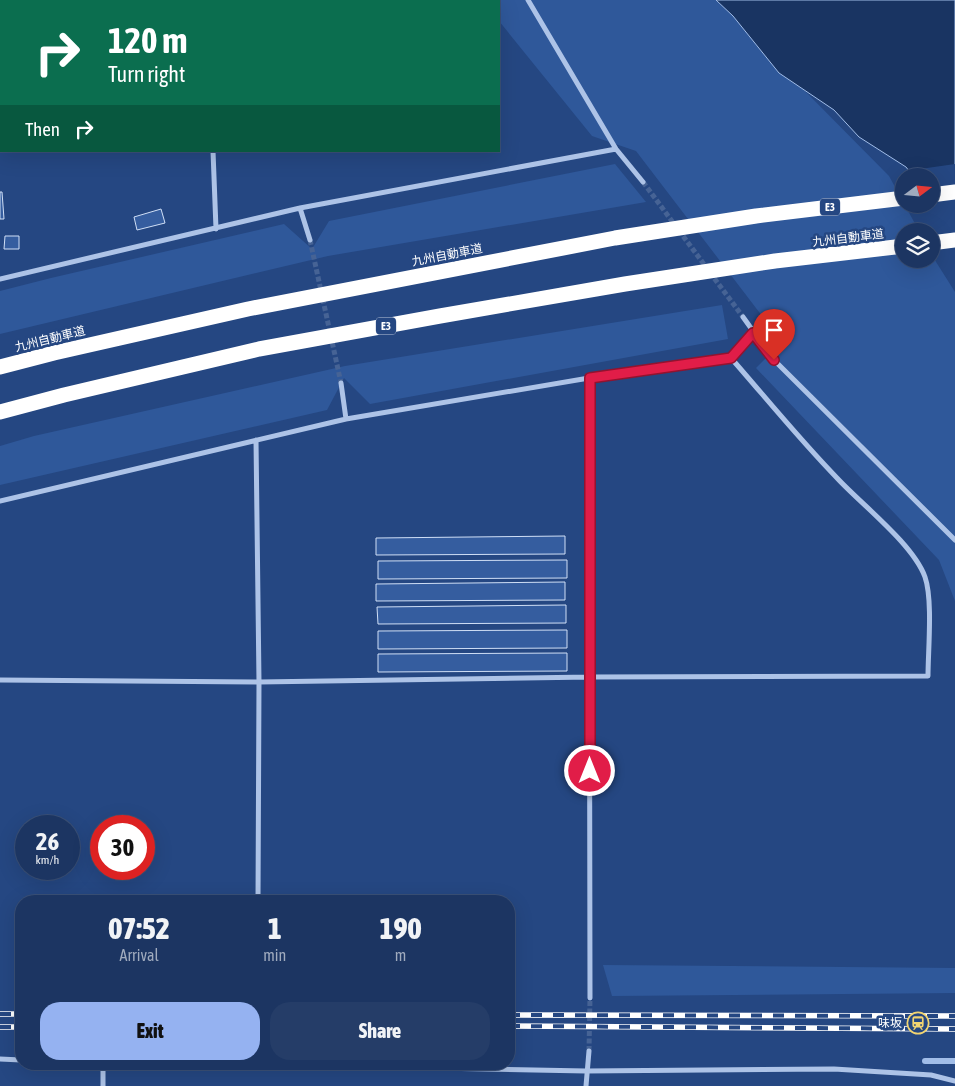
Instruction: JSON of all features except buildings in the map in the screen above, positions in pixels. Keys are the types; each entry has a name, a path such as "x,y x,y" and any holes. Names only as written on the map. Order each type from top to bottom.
{"highway":[{"path":"940,194 955,192"},
{"name":"九州自動車道","path":"0,367 248,308 615,238 756,216 895,199"},
{"path":"940,242 955,240"},
{"name":"九州自動車道","path":"0,412 64,394 259,349 616,285 775,261 895,247"}],"street":[{"path":"528,0 616,149 643,182"},
{"path":"0,279 300,208 616,149"},
{"path":"214,152 216,229"},
{"path":"300,208 310,240"},
{"path":"742,317 774,360 955,540"},
{"path":"0,500 346,419 590,378 731,358 753,333"},
{"path":"0,680 259,682 590,676 928,676 929,598 925,578 916,559 836,478 731,358"},
{"path":"590,378 590,998"},
{"path":"341,383 346,419"},
{"path":"256,440 259,682 258,895"},
{"path":"586,1086 586,1072 590,1051"},
{"path":"0,1059 15,1060"},
{"path":"503,1070 586,1072 834,1069 931,1075 955,1081"},
{"path":"103,1070 103,1086"}],"shaded area":[{"path":"500,0 716,0 733,16 779,73 802,88 889,176 895,187 895,213 909,213 915,223 895,223 895,268 940,268 955,292 955,601 939,560 756,368 782,342 636,151 592,136 500,22"},
{"path":"716,0 955,0 955,237 940,199 940,168 907,168 859,137 834,110 779,73 733,16"},
{"path":"615,164 646,202 328,256 0,334 0,291 284,224 312,249 329,221"},
{"path":"722,305 728,339 370,404 344,378 327,410 0,485 0,446 34,436 345,366"},
{"path":"603,965 955,968 955,993 612,996"}],"pier":[{"path":"955,164 955,240 936,213 940,213 940,168 927,168"}],"waterway":[{"path":"925,1061 955,1061"}],"tunnel":[{"path":"643,182 743,317"},
{"path":"310,240 341,383"},
{"path":"589,1051 590,998"}],"railway":[{"path":"0,1014 15,1014"},
{"path":"515,1015 955,1016"},
{"path":"515,1026 955,1029"},
{"path":"0,1027 15,1027"}],"place":[{"name":"味坂","path":"918,1023"}],"route":[{"path":"590,771 590,378 731,358 753,333 774,360"}]}
